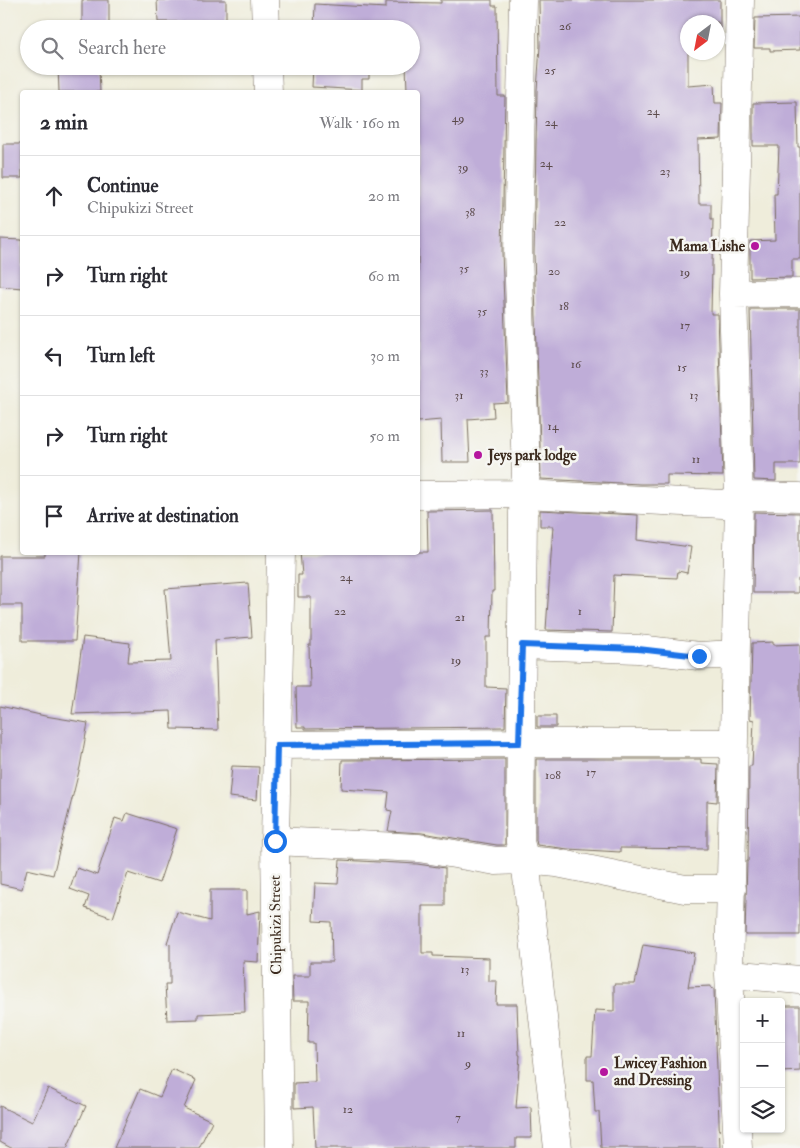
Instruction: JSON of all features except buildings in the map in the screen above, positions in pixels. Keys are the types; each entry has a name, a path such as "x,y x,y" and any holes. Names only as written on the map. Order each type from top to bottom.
{"street":[{"path":"265,0 266,20"},
{"path":"523,0 518,253 526,472 519,743 520,842 525,860 558,1148"},
{"path":"738,1148 729,974 739,500 733,294 740,0"},
{"path":"267,75 268,90"},
{"path":"733,294 800,293"},
{"path":"420,495 524,494 723,504 752,496 800,496"},
{"name":"Chipukizi Street","path":"279,1148 275,841 281,555"},
{"path":"522,645 638,649 699,656 735,654"},
{"path":"277,745 734,743"},
{"path":"275,841 419,848 496,861 525,860 558,863 685,889 732,889"},
{"path":"729,974 800,980"}],"place":[{"name":"Mama Lishe","path":"755,246"},
{"name":"Jeys park lodge","path":"478,455"},
{"name":"Lwicey Fashion and Dressing","path":"604,1072"}],"route":[{"path":"275,841 277,745 519,743 522,645 638,649 699,656"}]}
